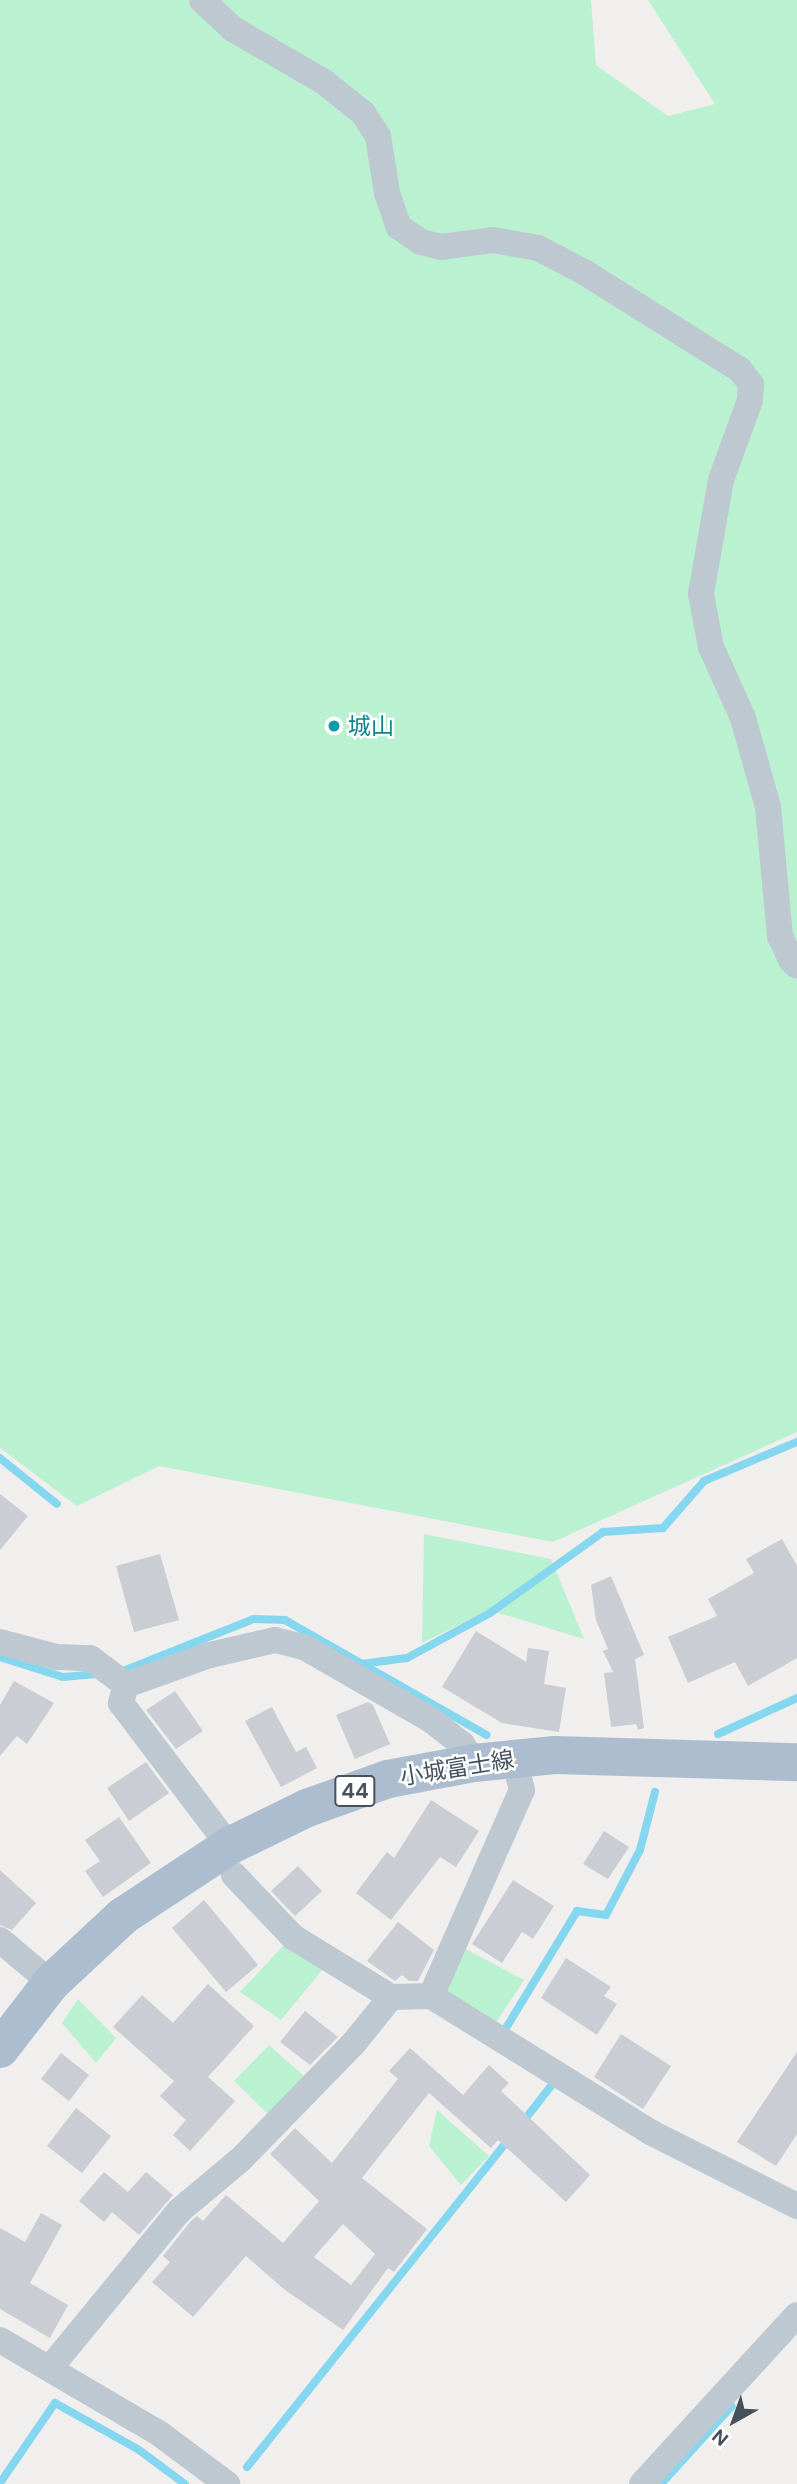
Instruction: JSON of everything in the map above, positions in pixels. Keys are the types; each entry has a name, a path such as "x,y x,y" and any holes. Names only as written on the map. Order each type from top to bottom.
{"main road":[{"name":"小城富士線","path":"0,2049 51,1983 123,1916 231,1861 307,1808 388,1779 474,1763 555,1755 797,1762"}],"street":[{"path":"202,0 233,29 324,82 363,113 378,136 387,193 399,227 421,242 441,247 493,240 538,248 584,272 740,370 751,384 750,400 721,480 701,594 711,647 743,718 768,807 780,936 791,960 797,966"},
{"path":"126,1685 210,1655 275,1640 304,1647 431,1720 462,1744 474,1763"},
{"path":"0,1642 58,1657 90,1658 126,1685"},
{"path":"126,1685 121,1703 231,1861 293,1937 391,1997 431,1996 650,2132 797,2206"},
{"path":"431,1996 522,1790 514,1759"},
{"path":"0,1940 51,1983"},
{"path":"50,2368 179,2211 241,2159 353,2043 391,1997"},
{"path":"642,2484 797,2315"},
{"path":"0,2340 160,2434 227,2484"}],"green space":[{"path":"0,0 591,0 596,65 668,116 715,104 648,0 797,0 797,1432 553,1542 159,1466 77,1506 0,1448"},
{"path":"424,1534 551,1559 584,1639 489,1610 422,1643"},
{"path":"286,1943 323,1969 281,2020 240,1992"},
{"path":"464,1948 524,1980 495,2024 447,1991"},
{"path":"78,1999 116,2038 96,2063 62,2023"},
{"path":"269,2045 306,2078 267,2113 234,2081"},
{"path":"437,2110 489,2156 461,2185 429,2146"}],"building":[{"path":"0,1494 28,1516 0,1550"},
{"path":"782,1539 797,1566 797,1658 748,1686 735,1662 688,1683 668,1637 717,1616 708,1599 754,1573 746,1559"},
{"path":"160,1554 179,1620 134,1632 116,1566"},
{"path":"611,1576 644,1655 635,1659 644,1728 638,1730 636,1724 611,1727 604,1673 613,1672 603,1651 608,1649 596,1620 591,1585"},
{"path":"476,1631 526,1662 528,1648 549,1651 544,1684 566,1688 559,1732 502,1723 442,1687"},
{"path":"14,1681 54,1703 27,1744 17,1736 0,1756 0,1705"},
{"path":"175,1691 203,1731 176,1749 146,1710"},
{"path":"368,1702 373,1705 390,1744 355,1759 336,1715"},
{"path":"272,1707 296,1752 306,1747 317,1768 281,1787 245,1721"},
{"path":"146,1762 169,1793 129,1821 107,1788"},
{"path":"431,1800 479,1831 456,1867 440,1857 391,1920 356,1893 387,1852 394,1858"},
{"path":"119,1817 151,1863 103,1897 85,1871 100,1861 85,1840"},
{"path":"604,1831 629,1847 608,1879 583,1864"},
{"path":"298,1866 322,1891 295,1916 271,1891"},
{"path":"0,1870 36,1903 12,1930 0,1925"},
{"path":"513,1880 554,1906 533,1939 522,1932 502,1963 472,1944"},
{"path":"204,1900 258,1965 226,1992 172,1928"},
{"path":"398,1922 434,1950 418,1981 409,1981 402,1975 395,1981 367,1961"},
{"path":"566,1958 611,1987 604,1996 617,2004 597,2035 541,1998"},
{"path":"208,1984 254,2026 208,2077 235,2101 190,2151 173,2135 186,2120 160,2096 174,2081 113,2027 142,1995 173,2023"},
{"path":"305,2011 338,2037 310,2065 280,2042"},
{"path":"621,2034 671,2066 643,2109 594,2077"},
{"path":"410,2048 463,2095 489,2065 509,2083 501,2091 590,2175 566,2202 498,2140 491,2148 429,2093 362,2178 427,2229 394,2272 388,2268 343,2330 285,2290 246,2256 193,2317 152,2282 170,2262 163,2256 190,2222 197,2216 203,2221 226,2195 283,2243 319,2201 270,2154 295,2128 332,2163 398,2079 389,2071","holes":["343,2224 375,2254 351,2285 314,2257"]},
{"path":"797,2052 797,2134 776,2166 737,2142"},
{"path":"61,2053 89,2075 69,2101 41,2079"},
{"path":"76,2108 111,2136 82,2173 47,2146"},
{"path":"104,2172 128,2192 146,2172 173,2195 139,2235 112,2212 104,2222 79,2201"},
{"path":"41,2213 62,2225 30,2283 68,2305 50,2338 0,2309 0,2228 25,2242"}],"waterway":[{"path":"361,1664 407,1658 490,1613 603,1532 663,1528 704,1481 797,1442"},
{"path":"0,1458 57,1504"},
{"path":"118,1673 254,1619 285,1620 487,1735"},
{"path":"0,1657 63,1677 99,1674"},
{"path":"718,1734 797,1698"},
{"path":"506,2028 577,1911 606,1915 640,1850 655,1792"},
{"path":"522,2123 551,2086"},
{"path":"247,2467 510,2138"},
{"path":"0,2483 55,2403 139,2450 185,2484"},
{"path":"661,2484 732,2406"}],"place":[{"name":"城山","path":"334,726"}]}
